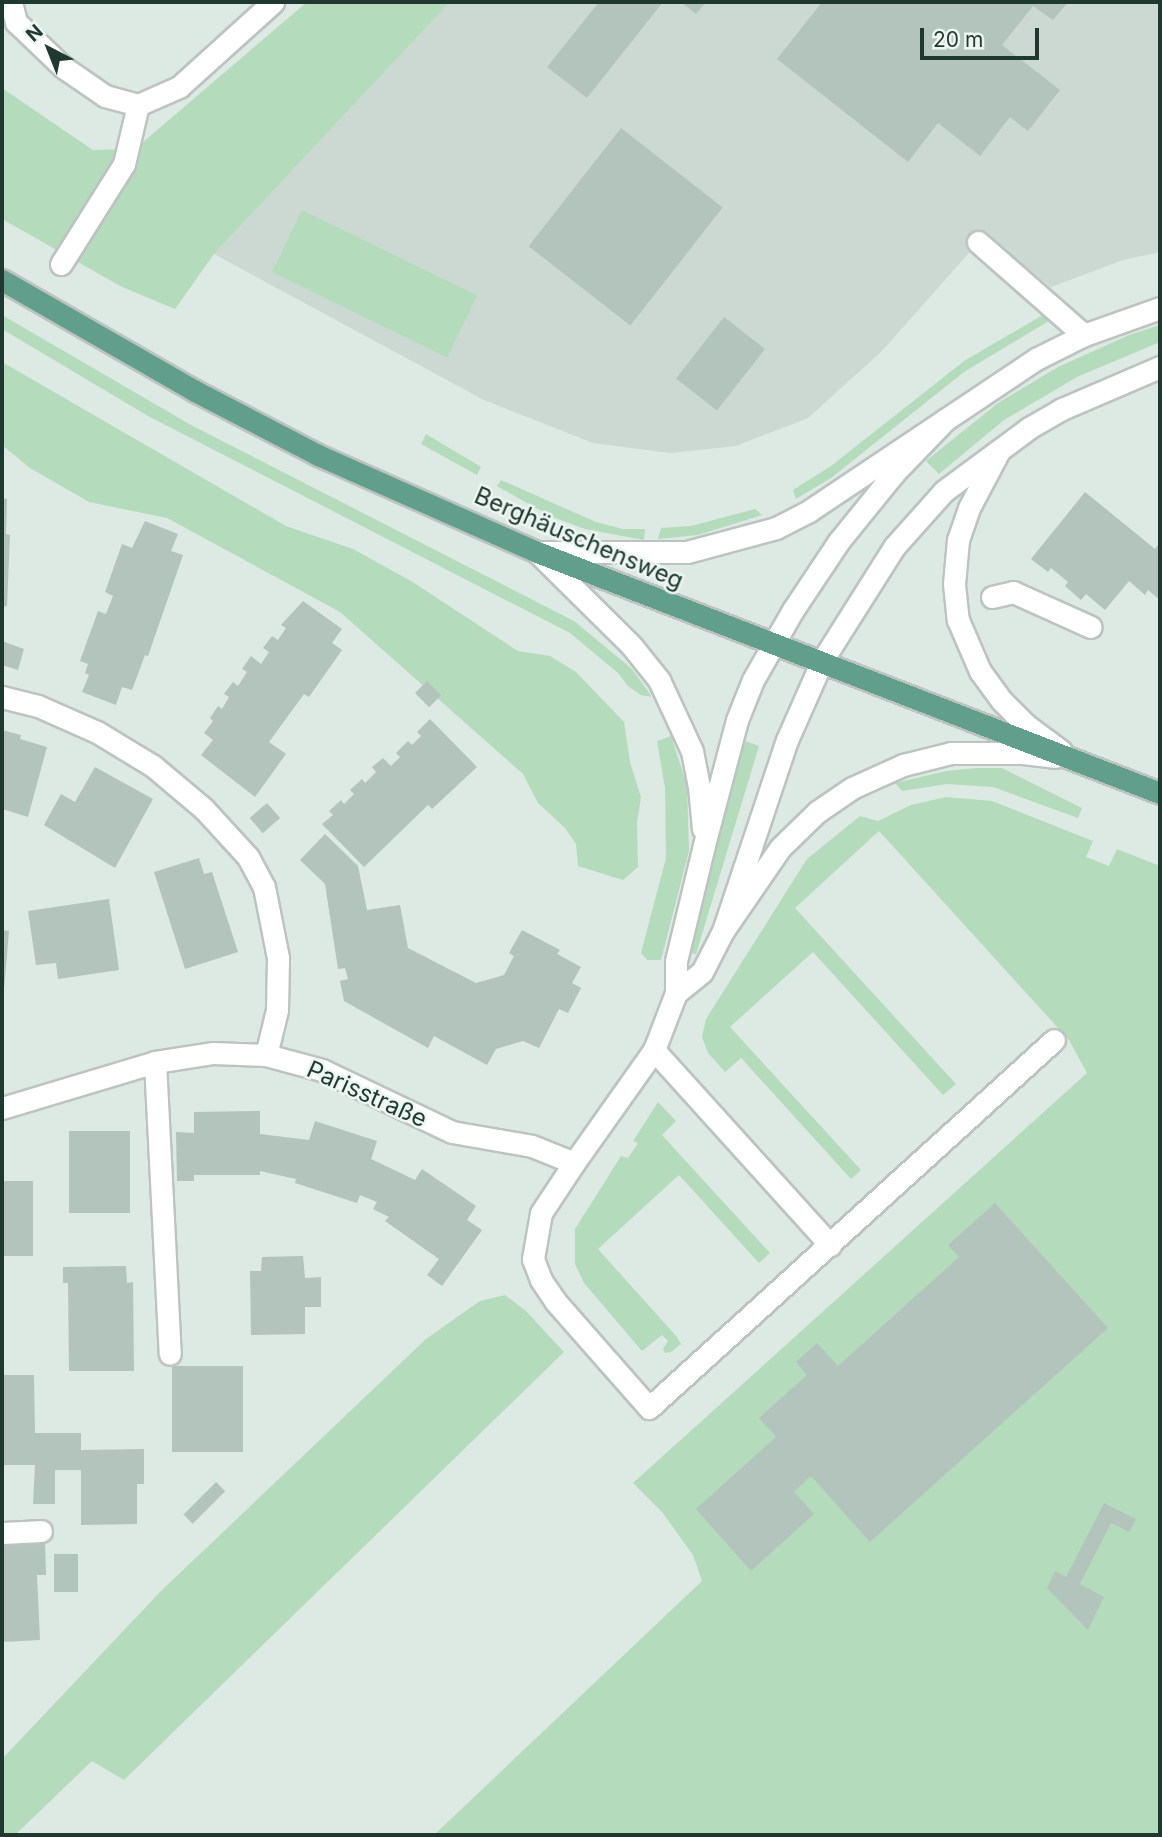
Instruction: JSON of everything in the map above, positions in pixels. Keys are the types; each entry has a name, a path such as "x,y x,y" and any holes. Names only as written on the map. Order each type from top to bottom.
{"main road":[{"name":"Berghäuschensweg","path":"2,280 195,391 318,455 537,552 1160,793"}],"street":[{"path":"11,2 16,22 63,67 104,96 138,105 179,87 274,2"},
{"path":"61,264 124,164 138,105"},
{"path":"978,242 1084,335"},
{"path":"537,552 687,552 756,536 809,511 1003,379 1084,335 1160,308"},
{"path":"723,931 784,748 822,661 894,547 944,491 1001,446 1062,409 1160,367"},
{"path":"946,420 894,473 839,541 774,643 737,720 676,961 676,993 654,1050 541,1213 533,1259 541,1280 555,1301 649,1408 1054,1040"},
{"path":"1001,446 969,508 958,540 954,584 958,620 980,671 1002,701 1026,725 1072,759"},
{"path":"537,552 631,645 659,680 692,751 699,786 704,845"},
{"path":"992,597 1013,592 1091,627"},
{"path":"2,697 38,706 97,732 153,766 204,809 248,857 264,887 278,958 277,1010 266,1055"},
{"path":"676,993 702,972 723,931 764,867 798,829 834,800 882,772 951,753 1023,753 1072,759"},
{"path":"654,1050 830,1245"},
{"name":"Parisstraße","path":"2,1108 155,1062 213,1053 266,1055 321,1070 452,1132 532,1146 574,1163"},
{"path":"155,1062 170,1354"},
{"path":"2,1533 41,1531"}],"shaded area":[{"path":"450,2 1160,2 1160,252 1123,260 1051,287 984,236 882,351 808,418 736,446 670,453 593,443 484,400 214,254"}],"green space":[{"path":"307,2 450,2 214,254 175,309 122,287 2,219 2,88 93,150 135,149"},
{"path":"302,210 477,295 447,357 272,272"},
{"path":"1048,312 1052,319 964,372 831,478 796,499 793,490 831,466 964,361"},
{"path":"2,315 191,425 574,621 632,669 652,697 641,695 628,686 618,673 570,633 148,416 2,329"},
{"path":"1160,325 1160,342 1077,377 1004,420 939,474 926,461 998,403 1058,367 1129,335"},
{"path":"2,362 286,526 353,549 411,581 518,651 550,656 576,672 624,722 630,762 641,797 637,823 638,867 623,880 578,866 576,844 565,828 538,803 523,774 340,612 167,518 89,502 30,468 2,445"},
{"path":"426,434 481,467 477,475 421,444"},
{"path":"501,480 596,522 623,529 645,529 644,540 585,529 550,516 497,486"},
{"path":"755,509 762,515 698,535 658,539 661,528 691,526"},
{"path":"671,736 687,785 689,851 661,960 647,960 641,953 666,858 665,788 657,741"},
{"path":"745,741 759,746 696,954 688,953"},
{"path":"1002,768 1082,808 1078,818 993,787 947,784 902,791 895,783 946,771"},
{"path":"946,797 992,801 1093,841 1086,857 1109,866 1117,849 1160,866 1160,1835 434,1835 702,1581 693,1555 662,1512 633,1483 1087,1073 1069,1040 879,831 795,908 956,1084 943,1095 813,952 730,1027 861,1170 851,1179 741,1058 725,1072 708,1053 702,1037 706,1019 807,859 860,816 878,821 911,805"},
{"path":"658,1102 676,1121 662,1135 770,1253 759,1263 679,1175 598,1249 677,1337 681,1344 665,1353 663,1349 668,1341 662,1335 642,1351 584,1283 575,1264 575,1229 621,1156 628,1158 638,1143 633,1141"},
{"path":"505,1295 525,1310 564,1352 124,1780 92,1761 15,1835 2,1835 2,1759 160,1592 426,1339 480,1301"}],"building":[{"path":"599,2 663,2 587,98 547,67"},
{"path":"681,2 706,2 696,14"},
{"path":"822,2 1068,2 1053,20 1033,6 1002,45 1060,90 1028,131 1010,117 980,156 938,123 908,162 777,59"},
{"path":"621,128 723,207 630,326 529,246"},
{"path":"724,317 765,349 717,410 676,378"},
{"path":"1085,492 1155,549 1160,542 1160,600 1148,590 1145,595 1129,581 1105,610 1086,594 1081,600 1065,586 1068,582 1051,568 1048,572 1031,559"},
{"path":"2,498 7,499 6,534 10,535 7,606 2,607"},
{"path":"145,521 178,534 171,551 183,555 148,656 145,655 132,690 122,687 116,705 82,692 89,675 85,673 88,664 80,661 98,611 106,614 113,596 105,592 122,544 132,548"},
{"path":"303,601 342,629 332,643 342,650 309,697 304,694 269,742 286,754 255,797 201,755 213,740 204,733 213,721 210,718 218,706 222,709 229,697 224,694 233,682 238,686 247,672 242,669 251,656 261,664 269,652 263,648 272,636 278,640 286,628 281,625"},
{"path":"2,641 24,649 18,670 2,665"},
{"path":"427,681 441,695 429,707 415,693"},
{"path":"430,719 477,767 432,809 428,805 364,867 322,824 333,815 329,811 341,800 344,804 354,794 350,790 362,779 365,783 376,772 372,767 383,758 391,766 400,757 396,753 408,741 412,745 421,736 417,732"},
{"path":"2,730 47,747 28,817 2,809"},
{"path":"95,767 153,799 115,868 44,825 61,794 75,802"},
{"path":"267,803 280,818 263,833 250,818"},
{"path":"325,834 358,866 367,910 400,905 408,948 476,983 504,975 514,956 509,953 522,930 560,950 557,954 581,967 572,983 581,988 568,1013 559,1009 539,1048 523,1041 496,1049 487,1065 434,1036 428,1048 344,1001 340,981 348,979 345,968 338,969 325,884 300,860"},
{"path":"199,858 204,874 212,872 238,952 185,969 154,872"},
{"path":"109,899 119,970 58,979 56,963 36,965 28,911"},
{"path":"2,930 9,931 4,989 2,989"},
{"path":"260,1111 260,1134 309,1140 315,1121 377,1141 371,1159 415,1180 422,1169 476,1206 467,1220 482,1230 442,1286 427,1275 439,1259 385,1221 389,1217 373,1209 377,1202 360,1195 357,1203 295,1183 296,1179 260,1171 260,1175 194,1175 194,1181 177,1181 176,1132 194,1133 194,1112"},
{"path":"69,1131 130,1131 130,1213 69,1213"},
{"path":"2,1181 33,1181 33,1256 2,1256"},
{"path":"995,1203 1108,1328 870,1542 811,1476 794,1492 814,1514 751,1571 696,1509 776,1437 759,1418 807,1375 796,1362 817,1343 838,1366 959,1257 948,1245"},
{"path":"303,1256 305,1278 321,1277 321,1307 305,1307 305,1334 251,1335 250,1271 261,1271 262,1257"},
{"path":"126,1266 127,1283 133,1282 134,1371 69,1371 68,1283 63,1283 63,1267"},
{"path":"172,1366 243,1366 243,1452 172,1452"},
{"path":"2,1375 34,1375 35,1433 81,1433 81,1450 144,1449 144,1484 137,1484 137,1524 81,1525 81,1470 55,1470 55,1504 33,1504 35,1465 2,1465"},
{"path":"216,1482 225,1491 193,1524 183,1515"},
{"path":"1104,1503 1136,1519 1129,1532 1111,1523 1080,1584 1104,1597 1088,1630 1047,1588 1055,1571 1066,1577"},
{"path":"45,1540 46,1575 37,1575 40,1640 2,1642 2,1541"},
{"path":"54,1554 78,1554 78,1592 54,1592"}]}
